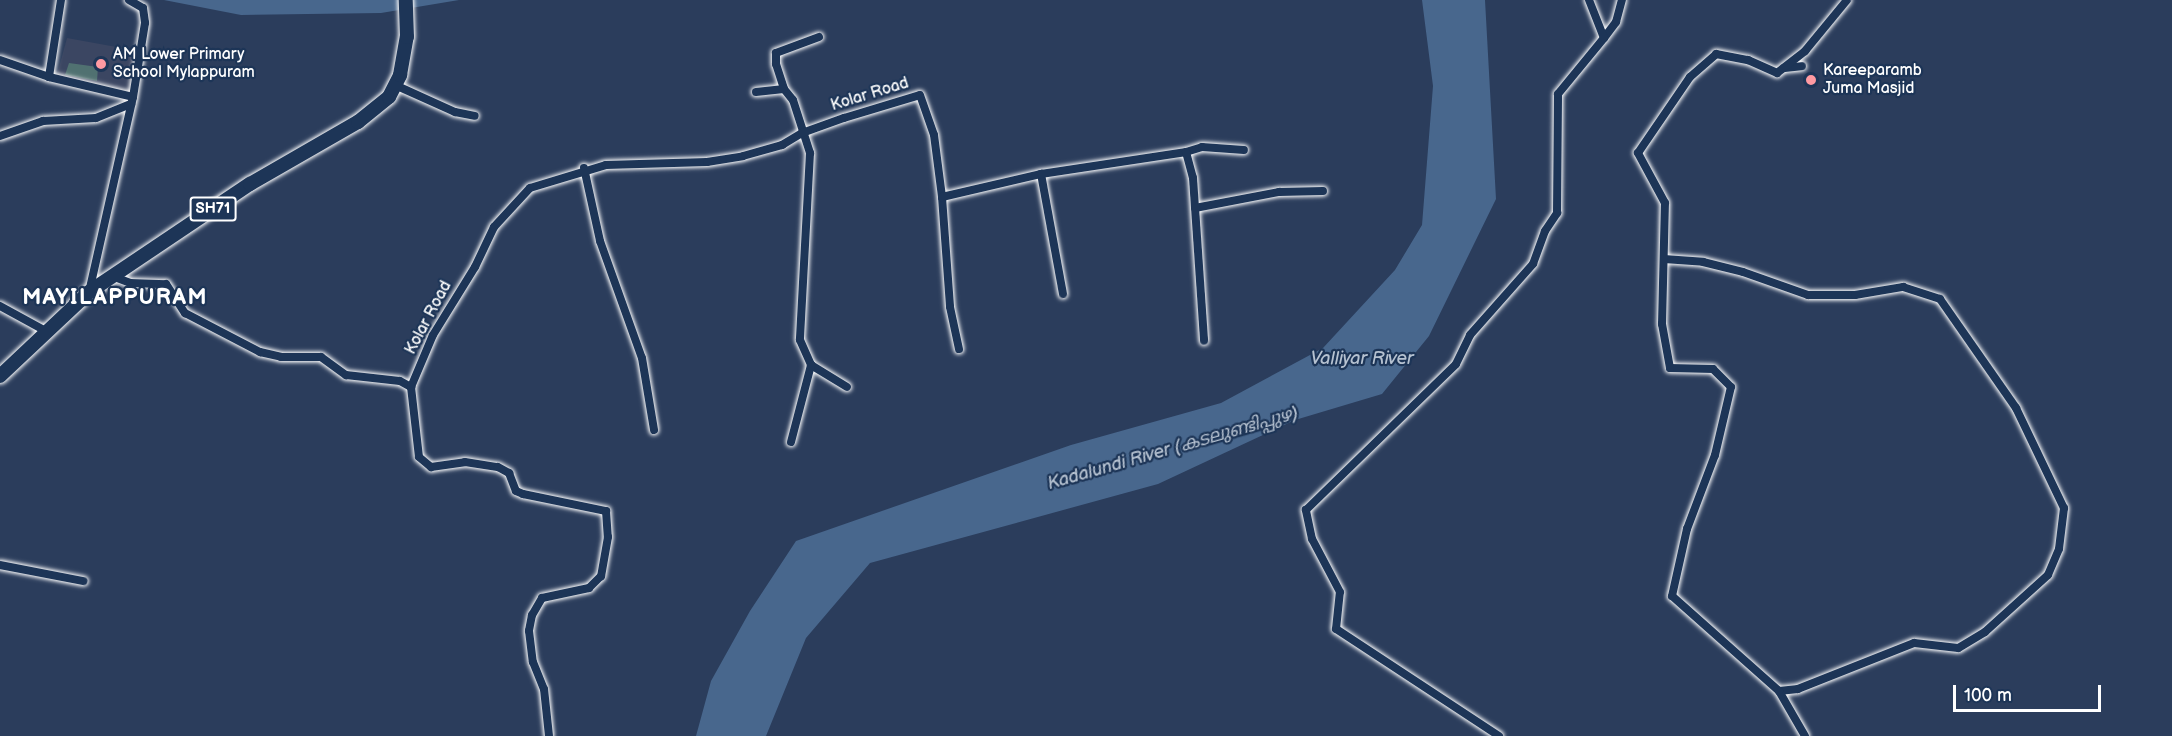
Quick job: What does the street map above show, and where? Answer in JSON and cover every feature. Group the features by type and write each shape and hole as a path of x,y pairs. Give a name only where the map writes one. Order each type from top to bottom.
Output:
{"main road":[{"name":"SH71","path":"0,376 44,330 89,292 249,184 358,122 389,97 395,85 407,37 406,0"}],"street":[{"path":"49,77 61,0"},
{"path":"89,292 132,100 145,22 143,8 129,0"},
{"path":"1589,0 1604,38"},
{"path":"1498,736 1336,629 1340,592 1312,539 1306,510 1456,364 1470,335 1533,264 1545,231 1557,213 1558,94 1616,22 1622,0"},
{"path":"1777,73 1805,51 1846,0"},
{"path":"819,37 776,53 784,89 794,100 802,133 810,153 800,340 811,365 847,387"},
{"path":"1802,66 1777,73 1748,60 1716,54 1690,77 1638,153 1665,203 1662,324 1670,368 1713,369 1731,387 1715,455 1688,528 1672,596 1779,691 1805,736"},
{"path":"0,60 49,77 132,100"},
{"path":"395,85 455,112 475,116"},
{"path":"756,92 784,89"},
{"name":"Kolar Road","path":"411,387 433,335 507,208 530,188 584,168 743,156 782,145 802,133 920,95 934,135 942,197"},
{"path":"0,136 43,121 96,118 132,100"},
{"path":"959,349 950,307 942,197 1041,174 1186,152 1202,147 1244,150"},
{"path":"1186,152 1193,178 1204,341"},
{"path":"584,168 600,241 642,358 654,430"},
{"path":"1041,174 1063,294"},
{"path":"1195,208 1279,192 1323,191"},
{"path":"1664,259 1703,262 1743,272 1808,295 1855,295 1903,287 1940,299 2016,408 2064,508 2059,549 2048,575 1986,632 1958,648 1914,643 1798,689 1779,691"},
{"path":"112,276 130,283 166,284 185,313 260,352 280,357 321,357 346,375 400,381 411,387 419,457 430,467 465,462 498,467 508,473 516,490 523,494 589,507 609,515 601,576 589,588 542,598 532,615 529,631 533,662 544,689 549,736"},
{"path":"0,306 44,330"},
{"path":"791,442 811,365"},
{"path":"0,565 83,581"}],"shaded area":[{"name":"AM Lower Primary School Mylappuram","path":"67,38 144,52 138,94 57,75"}],"green space":[{"path":"69,63 98,67 97,81 65,75"}],"water":[{"path":"164,0 459,0 381,13 241,15"},
{"name":"Valliyar River","path":"1422,0 1485,0 1496,199 1429,336 1382,394 1295,420 1158,484 870,563 806,638 766,736 696,736 711,681 750,611 796,541 1071,445 1221,403 1323,348 1395,270 1422,225 1433,86"}],"place":[{"name":"AM Lower Primary School Mylappuram","path":"101,64"},
{"name":"Kareeparamb Juma Masjid","path":"1811,80"}],"district":[{"name":"MAYILAPPURAM","path":"115,298"}],"water label":[{"name":"Kadalundi River (കടലുണ്ടിപ്പുഴ)","path":"1173,449"}]}
